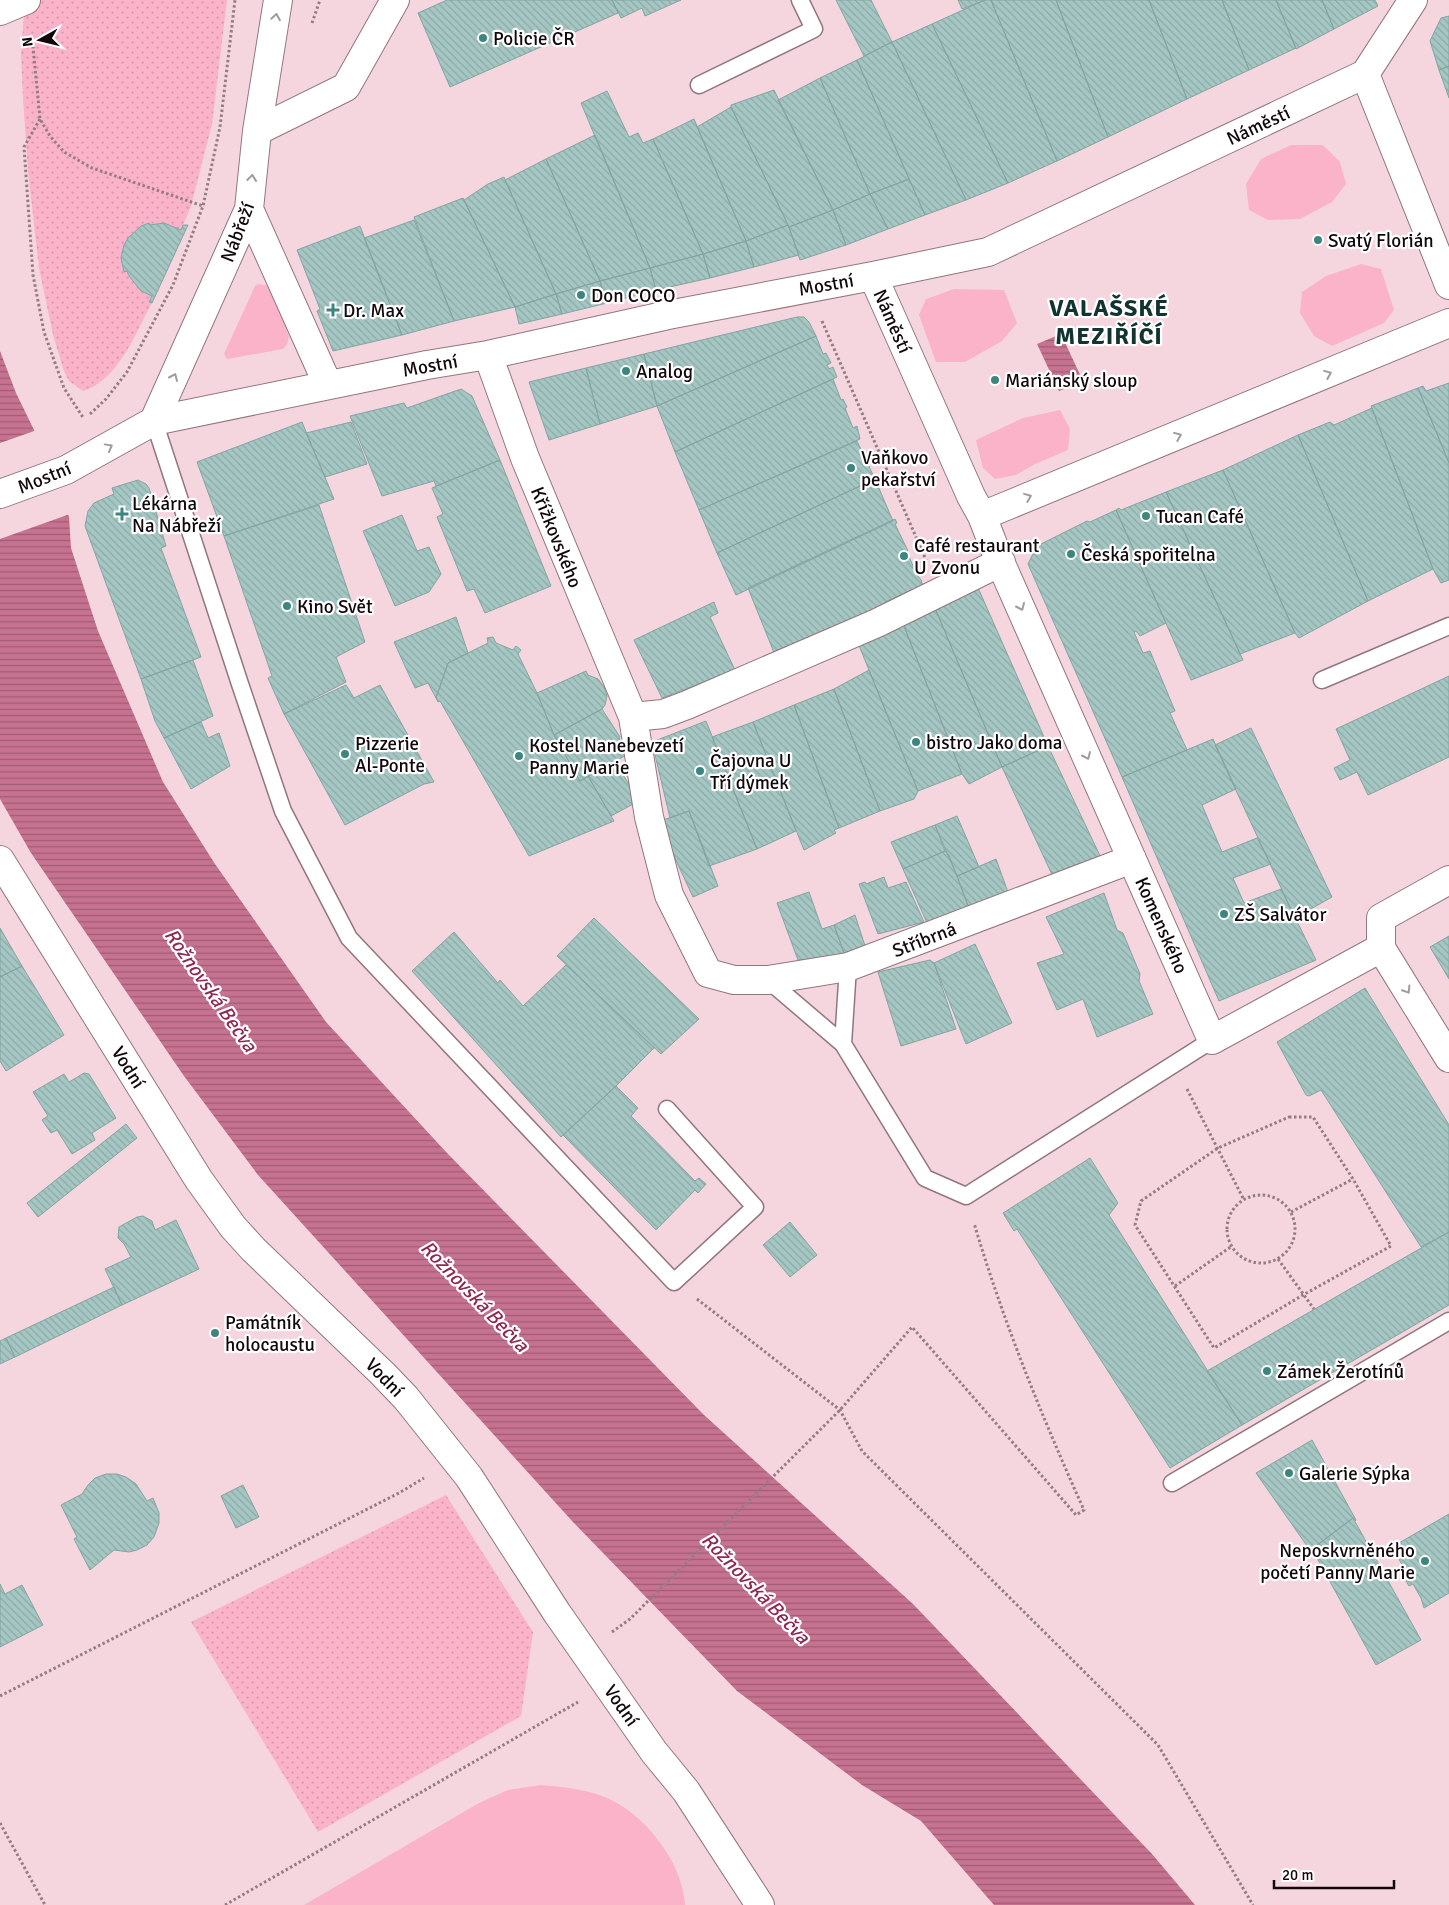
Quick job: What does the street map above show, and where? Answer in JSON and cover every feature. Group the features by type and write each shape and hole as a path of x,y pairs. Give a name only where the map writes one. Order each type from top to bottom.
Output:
{"street":[{"path":"0,11 26,0"},
{"name":"Nábřeží","path":"154,421 249,209 257,131 278,0"},
{"path":"257,131 346,87 395,0"},
{"path":"1413,0 1365,74 1449,285"},
{"name":"Náměstí","path":"982,516 873,276 988,252 1365,74"},
{"path":"249,209 328,385"},
{"name":"Mostní","path":"0,494 66,470 154,421 427,365 488,355 668,315 873,276"},
{"path":"982,516 1449,323"},
{"name":"Křížkovského","path":"488,355 525,458 633,717 649,817 669,896 708,973"},
{"name":"Komenského","path":"982,516 1212,1040"},
{"path":"633,717 662,714 687,705 877,623 1001,562"},
{"name":"Stříbrná","path":"708,973 734,980 768,980 848,967 1132,859"},
{"name":"Vodní","path":"0,860 199,1180 233,1227 253,1249 406,1398 452,1456 468,1477 557,1613 654,1752 686,1791 760,1905"},
{"path":"1449,880 1381,918 1382,948 1449,1058"},
{"path":"1212,1040 1382,948"}],"lane":[{"path":"699,85 814,29 800,0"},
{"path":"154,421 283,811 349,938 674,1282 755,1207 667,1109"},
{"path":"1322,680 1449,626"},
{"path":"843,1044 848,967"},
{"path":"768,980 843,1044 925,1178 966,1196 1212,1040"},
{"path":"1172,1483 1449,1322"}],"path":[{"path":"106,399 127,372 173,285 203,206 220,127 235,0"},
{"path":"311,30 320,0"},
{"path":"32,35 40,119 50,136 64,152 92,168 203,206"},
{"path":"40,119 24,147 33,275 47,341 64,388 85,420"},
{"path":"821,318 940,592"},
{"path":"1174,1064 1244,1200"},
{"path":"1314,1117 1353,1179 1391,1246 1214,1348 1135,1225 1141,1201 1218,1148 1289,1118 1314,1117"},
{"path":"1290,1212 1353,1179"},
{"path":"1256,1195 1269,1196 1282,1202 1290,1212 1295,1225 1294,1238 1288,1250 1278,1259 1265,1263 1252,1262 1241,1256 1232,1246 1228,1234 1228,1220 1234,1209 1244,1200 1256,1195"},
{"path":"630,1619 840,1410 912,1327 1076,1515 1084,1510 1050,1434 996,1290 966,1196"},
{"path":"1175,1286 1232,1246"},
{"path":"1278,1259 1314,1310"},
{"path":"674,1282 840,1410 862,1451 1158,1746 1253,1905"},
{"path":"0,1696 399,1493 436,1471 452,1456"},
{"path":"225,1905 549,1720 608,1684"},
{"path":"0,1823 45,1905"}],"shaded area":[{"path":"25,0 227,0 212,124 191,206 181,230 164,223 150,225 149,223 135,231 126,242 122,256 124,272 127,271 137,286 152,296 149,301 152,303 125,354 116,366 107,377 83,391 69,381 64,371 53,335 39,268 28,171 23,98 21,54"},
{"path":"1291,145 1323,145 1340,162 1346,184 1332,202 1300,219 1268,220 1249,210 1246,184 1261,159"},
{"path":"1361,264 1381,269 1394,310 1384,323 1332,346 1314,336 1300,313 1302,292 1326,276"},
{"path":"258,284 269,286 272,289 289,337 287,344 283,349 227,359 224,354 255,286"},
{"path":"954,289 1004,290 1017,323 1002,341 965,362 936,362 919,315 926,299"},
{"path":"1060,410 1070,429 1068,450 1035,464 1016,475 995,479 983,468 976,440 1023,418"},
{"path":"446,1495 533,1632 521,1716 318,1832 191,1622"},
{"path":"541,1785 597,1794 620,1804 634,1815 659,1841 669,1856 683,1889 685,1905 304,1905 479,1803 508,1790"}],"water":[{"path":"1061,334 1083,381 1059,391 1037,344"},
{"name":"Rožnovská Bečva","path":"0,351 69,517 71,548 98,631 163,782 215,864 326,1022 447,1153 704,1415 913,1604 1152,1854 1195,1905 994,1905 921,1821 862,1785 737,1691 573,1522 258,1175 184,1076 31,853 0,799"}],"pier":[{"path":"37,430 70,514 0,539 0,443"}],"building":[{"path":"447,0 612,0 618,13 450,87 418,13"},
{"path":"612,0 681,0 645,16 642,8 621,18"},
{"path":"836,0 871,0 892,42 864,56"},
{"path":"958,0 985,0 962,9"},
{"path":"985,0 991,0 1057,161 1008,183 932,24"},
{"path":"991,0 1056,0 1108,137 1057,161"},
{"path":"1056,0 1149,0 1187,99 1108,137"},
{"path":"1149,0 1222,0 1249,70 1187,99"},
{"path":"1222,0 1276,0 1296,48 1249,70"},
{"path":"1276,0 1322,0 1334,29 1296,49"},
{"path":"1322,0 1375,0 1378,6 1334,29"},
{"path":"1449,16 1449,66 1439,70 1430,41 1441,18"},
{"path":"932,24 1008,183 966,200 892,42"},
{"path":"892,42 966,200 925,215 857,60"},
{"path":"857,60 909,179 870,194 820,78"},
{"path":"1449,66 1449,98 1439,70"},
{"path":"820,78 870,194 833,210 778,100"},
{"path":"774,90 833,210 789,227 731,107 731,105"},
{"path":"607,91 629,137 638,133 643,143 653,139 703,254 650,268 581,103"},
{"path":"731,107 788,225 746,241 697,127"},
{"path":"694,119 746,241 703,254 653,139"},
{"path":"595,135 650,268 600,281 546,159"},
{"path":"546,159 600,281 556,294 505,180"},
{"path":"504,177 556,294 515,307 464,200 488,184"},
{"path":"909,179 925,215 888,229 870,194"},
{"path":"870,194 888,229 846,245 833,210"},
{"path":"463,198 515,307 454,321 414,217"},
{"path":"833,210 846,245 800,260 789,227"},
{"path":"414,220 454,321 402,335 364,238"},
{"path":"149,223 150,225 164,223 181,230 183,225 188,225 152,303 149,302 152,296 141,291 127,271 124,272 121,258 128,238 141,226"},
{"path":"788,225 799,255 754,267 746,241"},
{"path":"360,226 402,335 333,351 317,311 320,309 297,250"},
{"path":"746,241 754,267 710,278 703,254"},
{"path":"703,254 710,278 656,290 650,268"},
{"path":"650,268 656,290 607,303 600,281"},
{"path":"600,281 607,303 562,314 556,294"},
{"path":"556,294 562,314 519,324 515,307"},
{"path":"797,317 804,317 809,322 816,336 657,406 644,354"},
{"path":"816,336 823,354 826,353 831,363 827,365 829,369 833,367 837,377 675,452 657,406"},
{"path":"644,354 657,406 600,424 586,368"},
{"path":"586,368 600,424 549,440 529,382"},
{"path":"833,379 841,400 843,399 847,407 845,408 853,428 857,426 860,439 699,510 675,452"},
{"path":"1449,383 1449,463 1418,388 1423,386 1426,391"},
{"path":"1418,388 1449,463 1449,580 1441,583 1433,569 1371,406"},
{"path":"461,389 472,396 500,460 436,486 434,481 382,496 350,416 404,403 407,408"},
{"path":"1372,408 1433,569 1368,601 1298,435 1330,422 1334,425"},
{"path":"302,422 334,499 224,536 197,462"},
{"path":"351,422 367,464 325,477 306,433"},
{"path":"1298,435 1368,601 1299,638 1295,633 1223,470"},
{"path":"857,441 875,479 717,553 699,510"},
{"path":"500,460 551,586 485,613 474,589 467,591 437,517 443,514 432,488"},
{"path":"1223,470 1295,633 1240,654 1166,492"},
{"path":"875,479 893,521 736,595 717,553"},
{"path":"138,480 149,488 166,546 161,548 201,657 141,679 85,526 88,511 94,503 114,494 112,488"},
{"path":"1166,492 1243,660 1191,680 1116,510 1119,508 1121,510"},
{"path":"319,505 365,642 336,657 346,682 284,714 268,678 272,676 224,536"},
{"path":"1116,510 1166,623 1140,636 1136,631 1134,632 1143,653 1150,651 1175,711 1170,713 1187,750 1122,777 1028,564 1037,546 1087,521 1090,522"},
{"path":"402,515 417,551 429,547 441,574 429,592 395,606 363,531"},
{"path":"895,519 897,523 895,524 923,585 913,592 911,590 885,602 886,605 775,655 748,588"},
{"path":"975,581 1048,746 1002,767 932,601"},
{"path":"932,601 1002,767 969,784 962,774 900,616"},
{"path":"714,602 718,613 710,617 735,670 662,698 634,640"},
{"path":"900,616 962,774 918,791 858,643"},
{"path":"456,617 468,653 448,663 436,698 428,683 415,688 394,642"},
{"name":"Kostel Nanebevzetí Panny Marie","path":"493,637 496,643 513,650 516,646 521,650 518,654 537,693 554,735 580,781 588,776 614,821 529,856 440,701 438,702 436,698 448,663 488,643 487,638"},
{"path":"193,660 213,716 164,738 155,721 141,679"},
{"path":"869,670 918,791 914,799 880,811 834,689"},
{"path":"586,671 588,675 598,679 604,687 607,696 605,705 602,709 554,735 537,693"},
{"path":"1449,676 1449,757 1368,795 1357,772 1340,780 1334,768 1350,760 1336,729"},
{"path":"346,685 354,698 380,685 434,782 424,784 345,825 284,714"},
{"path":"834,689 880,811 839,828 794,705"},
{"path":"794,705 839,828 834,830 836,833 804,850 753,722"},
{"path":"602,709 620,737 628,754 580,781 554,735"},
{"path":"706,721 757,849 709,866 689,811 670,818 652,742"},
{"path":"201,722 208,738 219,733 230,766 191,789 164,738"},
{"path":"753,722 796,831 757,849 712,737"},
{"path":"1251,728 1332,897 1295,918 1215,745"},
{"path":"1213,739 1236,789 1202,805 1222,852 1257,838 1271,864 1233,878 1244,903 1281,889 1316,960 1219,1001 1122,777"},
{"path":"1048,746 1102,860 1054,879 1002,767"},
{"path":"615,761 637,798 637,802 611,816 588,776"},
{"path":"689,811 718,886 693,897 667,841 663,820"},
{"path":"957,816 979,867 957,876 935,825"},
{"path":"935,825 945,851 903,869 891,842"},
{"path":"945,851 949,855 970,911 928,925 903,869"},
{"path":"996,859 1009,895 970,911 957,876"},
{"path":"884,877 888,888 906,882 924,922 878,934 859,884 865,882 866,884"},
{"path":"809,892 822,929 834,925 845,956 798,960 777,903"},
{"path":"1104,893 1117,930 1123,933 1140,974 1139,981 1153,1014 1097,1037 1083,999 1057,1010 1037,963 1064,954 1046,917"},
{"path":"855,915 866,949 845,956 834,925"},
{"path":"594,918 699,1019 661,1054 557,956"},
{"path":"0,928 22,966 0,977"},
{"path":"454,932 498,983 500,980 523,1006 566,965 654,1048 561,1137 412,971"},
{"path":"1449,936 1449,979 1430,947"},
{"path":"975,944 1012,1023 966,1044 934,963"},
{"path":"930,960 934,963 956,1029 901,1046 878,972"},
{"path":"22,966 64,1035 6,1071 0,1061 0,977"},
{"path":"1365,988 1449,1125 1449,1232 1421,1247 1321,1090 1309,1096 1306,1095 1277,1042"},
{"path":"84,1073 89,1074 116,1118 92,1133 95,1140 72,1154 57,1130 51,1133 42,1120 48,1116 33,1092 64,1074 69,1082"},
{"path":"616,1086 638,1108 631,1116 695,1181 699,1178 706,1184 698,1193 695,1190 656,1230 563,1135"},
{"path":"126,1124 137,1138 38,1217 27,1203"},
{"path":"1090,1158 1118,1203 1109,1215 1242,1425 1170,1468 1017,1229 1014,1231 1003,1213"},
{"path":"143,1216 152,1221 155,1230 176,1220 199,1269 122,1305 105,1269 131,1257 124,1244 118,1238 119,1227 137,1217"},
{"path":"790,1222 817,1255 790,1277 763,1245"},
{"path":"1449,1232 1449,1305 1242,1425 1207,1371"},
{"path":"114,1287 122,1305 15,1357 6,1338"},
{"path":"6,1338 15,1357 0,1364 0,1341"},
{"path":"1312,1440 1356,1520 1353,1518 1312,1549 1312,1553 1256,1473"},
{"path":"106,1474 117,1474 126,1477 136,1484 147,1501 153,1498 159,1513 159,1523 154,1537 147,1545 129,1552 114,1550 90,1570 74,1539 77,1537 61,1505 82,1494 95,1478"},
{"path":"243,1485 259,1517 236,1528 221,1496"},
{"name":"Neposkvrněného početí Panny Marie","path":"1449,1514 1449,1593 1424,1608 1413,1584 1409,1586 1400,1571 1404,1568 1392,1547"},
{"path":"1353,1518 1421,1640 1376,1665 1312,1549"},
{"path":"0,1584 5,1594 22,1585 43,1625 0,1647"}],"place":[{"name":"Policie ČR","path":"483,38"},
{"name":"Svatý Florián","path":"1318,240"},
{"name":"Don COCO","path":"581,295"},
{"name":"Dr. Max","path":"333,310"},
{"name":"Analog","path":"626,371"},
{"name":"Mariánský sloup","path":"995,380"},
{"name":"Vaňkovo pekařství","path":"851,468"},
{"name":"Lékárna Na Nábřeží","path":"122,514"},
{"name":"Tucan Café","path":"1146,516"},
{"name":"Česká spořitelna","path":"1071,554"},
{"name":"Café restaurant U Zvonu","path":"904,556"},
{"name":"Kino Svět","path":"287,606"},
{"name":"bistro Jako doma","path":"916,742"},
{"name":"Pizzerie Al-Ponte","path":"345,754"},
{"name":"Kostel Nanebevzetí Panny Marie","path":"519,756"},
{"name":"Čajovna U Tří dýmek","path":"700,771"},
{"name":"ZŠ Salvátor","path":"1224,914"},
{"name":"Památník holocaustu","path":"215,1333"},
{"name":"Zámek Žerotínů","path":"1267,1371"},
{"name":"Galerie Sýpka","path":"1289,1473"},
{"name":"Neposkvrněného početí Panny Marie","path":"1425,1561"}],"district":[{"name":"VALAŠSKÉ MEZIŘÍČÍ","path":"1109,322"}]}
